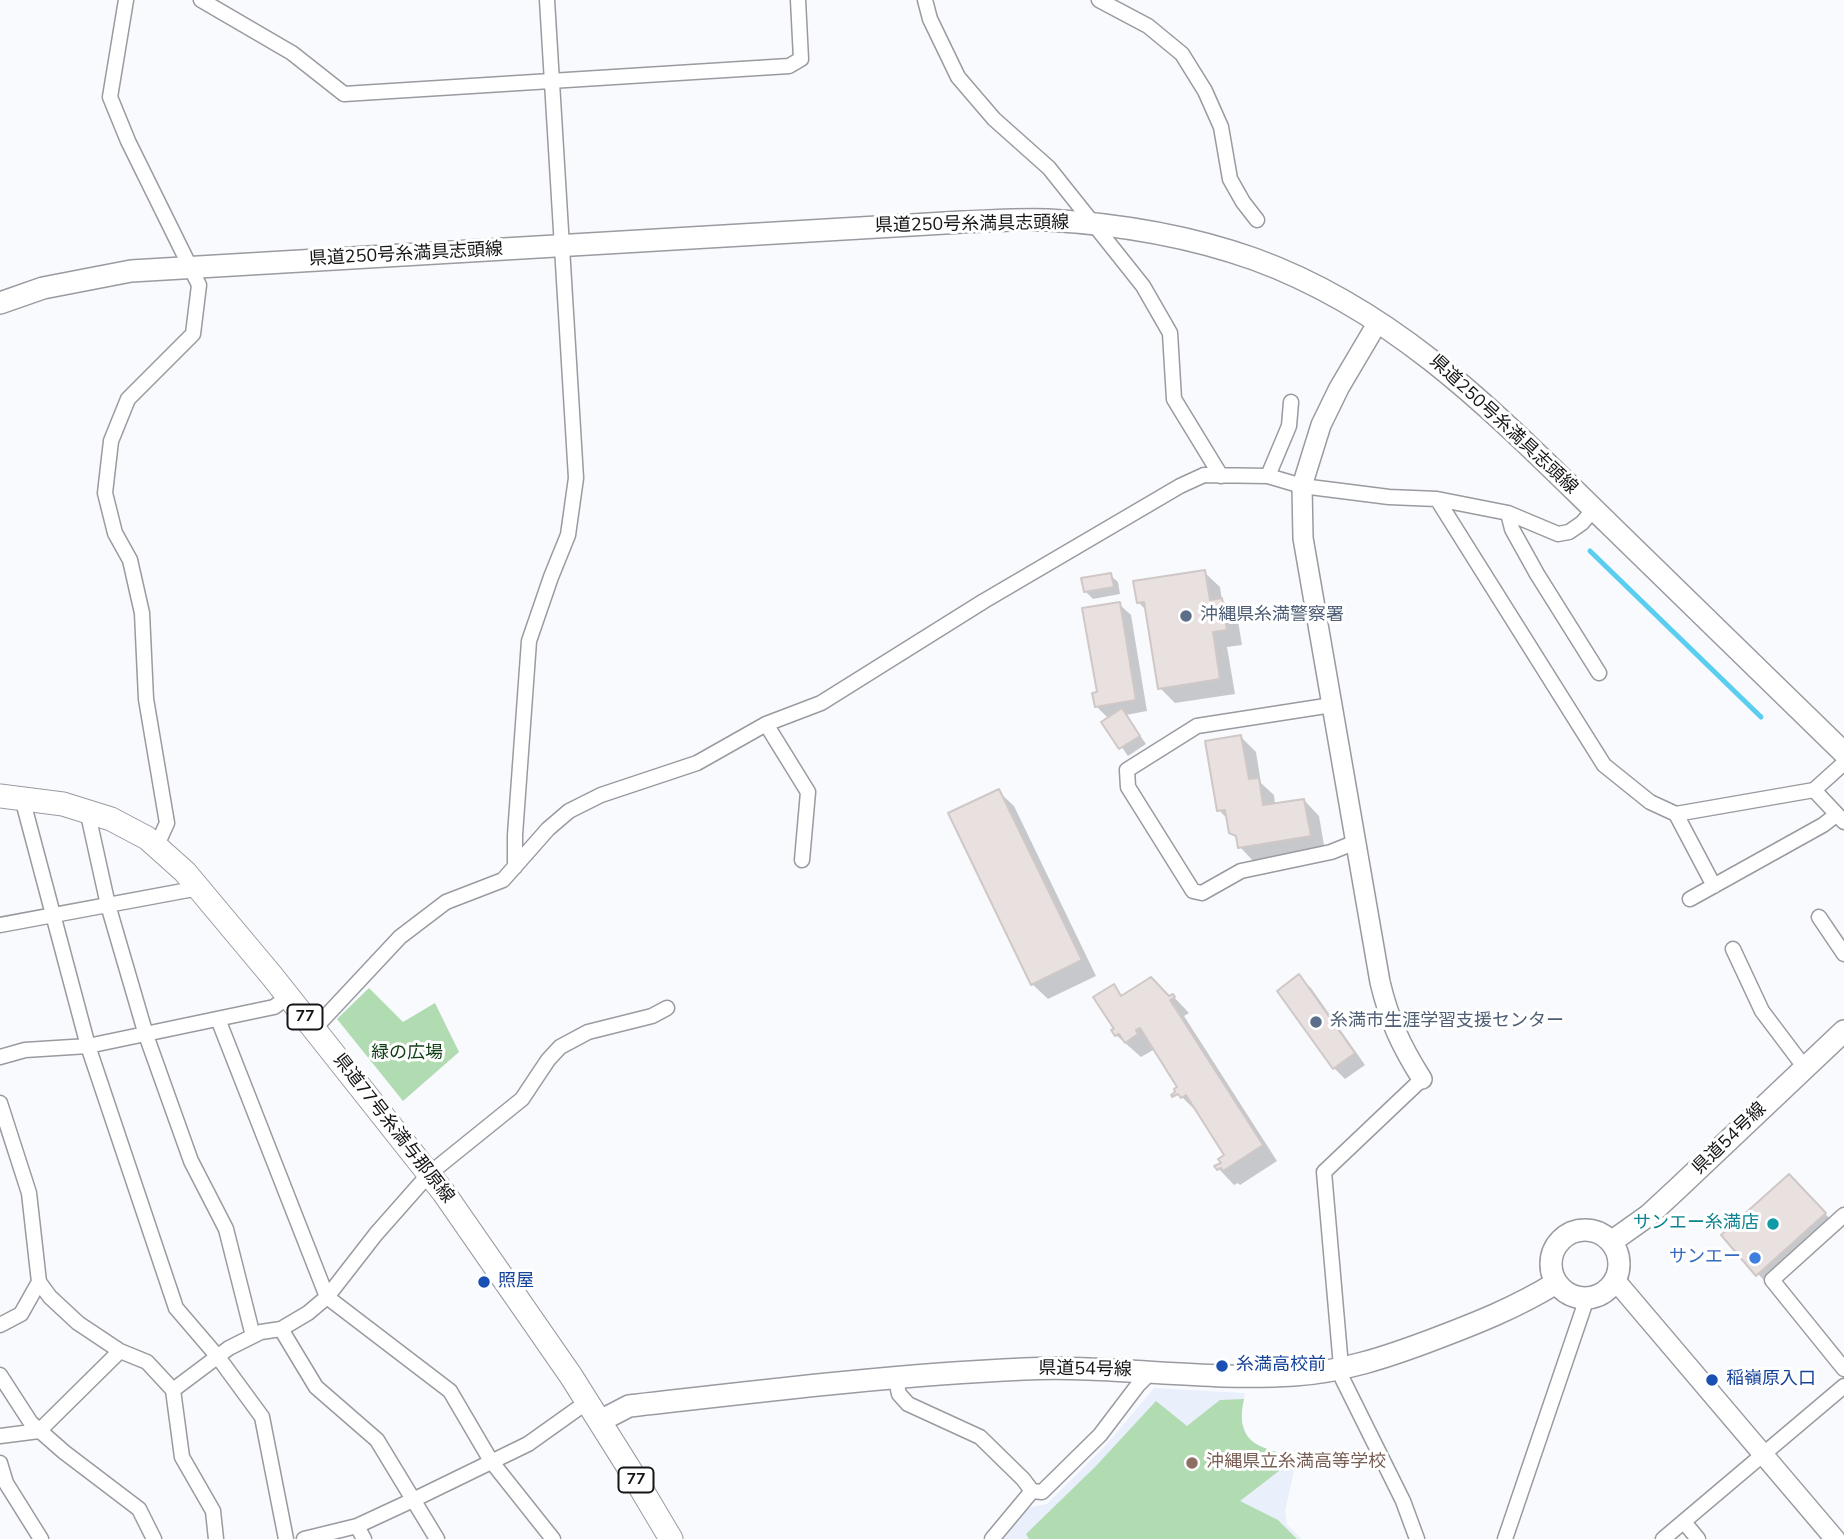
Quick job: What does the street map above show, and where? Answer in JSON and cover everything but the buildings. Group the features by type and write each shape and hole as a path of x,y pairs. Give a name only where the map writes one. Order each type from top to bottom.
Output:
{"main road":[{"name":"県道250号糸満具志頭線","path":"0,303 43,288 131,271 962,222 1046,220 1177,237 1253,259 1311,284 1357,307 1426,354 1511,429 1844,753"},
{"name":"県道77号糸満与那原線","path":"11,797 87,810 111,819 157,845 199,888 429,1174 467,1226 600,1421 671,1539"},
{"name":"県道54号線","path":"1611,1242 1649,1215 1676,1191 1844,1031"},
{"path":"1580,1229 1592,1230 1603,1234 1611,1242 1619,1261 1615,1280 1608,1289 1587,1298 1575,1297 1556,1283 1550,1261 1560,1240 1569,1233 1580,1229"},
{"name":"県道54号線","path":"600,1421 629,1406 895,1376 1028,1369 1294,1375 1384,1358 1519,1306 1556,1283"}],"street":[{"path":"126,0 110,97 128,141 199,285 193,334 128,399 111,442 105,493 115,533 130,560 142,613 146,699 167,823 157,845"},
{"path":"201,0 292,53 344,94 789,66 801,59 798,0"},
{"path":"515,867 529,642 568,535 576,478 547,0"},
{"path":"925,0 930,19 958,77 994,119 1049,168 1143,286 1170,333 1174,399 1221,476"},
{"path":"1099,0 1148,26 1182,54 1205,91 1221,127 1230,179 1257,220"},
{"path":"1378,322 1345,377 1321,425 1301,486 1303,538 1380,982 1388,1017 1404,1051 1422,1079 1324,1172 1341,1368 1346,1386 1403,1501 1418,1539"},
{"path":"1268,475 1289,426 1291,402"},
{"path":"314,1029 400,937 446,902 503,880 548,829 569,811 601,795 697,762 766,724 821,703 984,601 1180,486 1204,475 1268,475 1301,486 1389,497 1437,499 1508,513 1558,534 1569,532 1582,523 1594,509"},
{"path":"1437,499 1604,765 1650,802 1676,814 1814,790 1844,763"},
{"path":"1508,513 1511,529 1524,552 1599,673"},
{"path":"1332,705 1197,726 1127,770 1128,787 1193,891 1202,893 1241,870 1332,852 1356,842"},
{"path":"766,724 808,792 802,860"},
{"path":"1690,899 1823,825 1840,819 1814,790"},
{"path":"11,797 52,915 88,1046 176,1308 218,1357 262,1417 286,1539"},
{"path":"87,810 108,905 146,1035 191,1161 226,1229 253,1336"},
{"path":"1676,814 1714,886"},
{"path":"0,925 199,888"},
{"path":"1819,917 1844,954"},
{"path":"1733,949 1762,1011 1805,1068"},
{"path":"0,1057 24,1050 88,1046 146,1035 274,1007 288,997"},
{"path":"173,1391 218,1357 261,1332 281,1328 308,1313 327,1297 376,1234 429,1174 522,1099 560,1047 589,1032 652,1016 667,1008"},
{"path":"218,1019 327,1297 450,1391 491,1461 552,1539"},
{"path":"0,1102 5,1131 29,1193 39,1282 50,1297 78,1322 120,1351 148,1362 173,1391 182,1457 213,1511 216,1539"},
{"path":"1844,1215 1772,1280 1844,1369"},
{"path":"1615,1280 1835,1539"},
{"path":"0,1325 21,1314 39,1282"},
{"path":"1504,1539 1587,1298"},
{"path":"281,1328 316,1387 377,1440 437,1539"},
{"path":"0,1436 39,1431 120,1351"},
{"path":"992,1539 1032,1492 1042,1492 1100,1435 1151,1372"},
{"path":"0,1375 31,1423 139,1510 154,1539"},
{"path":"895,1376 899,1394 908,1404 980,1437 1023,1479 1032,1492"},
{"path":"1663,1539 1844,1386"},
{"path":"304,1539 360,1532 412,1500 528,1444 587,1402"},
{"path":"0,1463 6,1483 41,1539"},
{"path":"1684,1522 1698,1539"}],"shaded area":[{"name":"沖縄県立糸満高等学校","path":"1154,1388 1245,1393 1240,1417 1249,1440 1260,1448 1297,1457 1285,1511 1287,1525 1302,1539 1001,1539 1026,1508 1047,1504 1108,1443"}],"green space":[{"name":"緑の広場","path":"369,988 403,1022 435,1003 459,1052 403,1101 337,1019"},
{"name":"沖縄県立糸満高等学校","path":"1244,1399 1243,1426 1253,1442 1261,1447 1297,1457 1240,1501 1278,1520 1297,1539 1029,1539 1026,1534 1095,1467 1156,1401 1187,1426 1220,1400"}],"waterway":[{"path":"1590,551 1761,717"}],"place":[{"name":"沖縄県糸満警察署","path":"1186,616"},
{"name":"糸満市生涯学習支援センター","path":"1316,1022"},
{"name":"サンエー糸満店","path":"1773,1224"},
{"name":"サンエー","path":"1755,1258"},
{"name":"照屋","path":"484,1282"},
{"name":"糸満高校前","path":"1222,1366"},
{"name":"稲嶺原入口","path":"1712,1380"},
{"name":"沖縄県立糸満高等学校","path":"1192,1463"}]}
